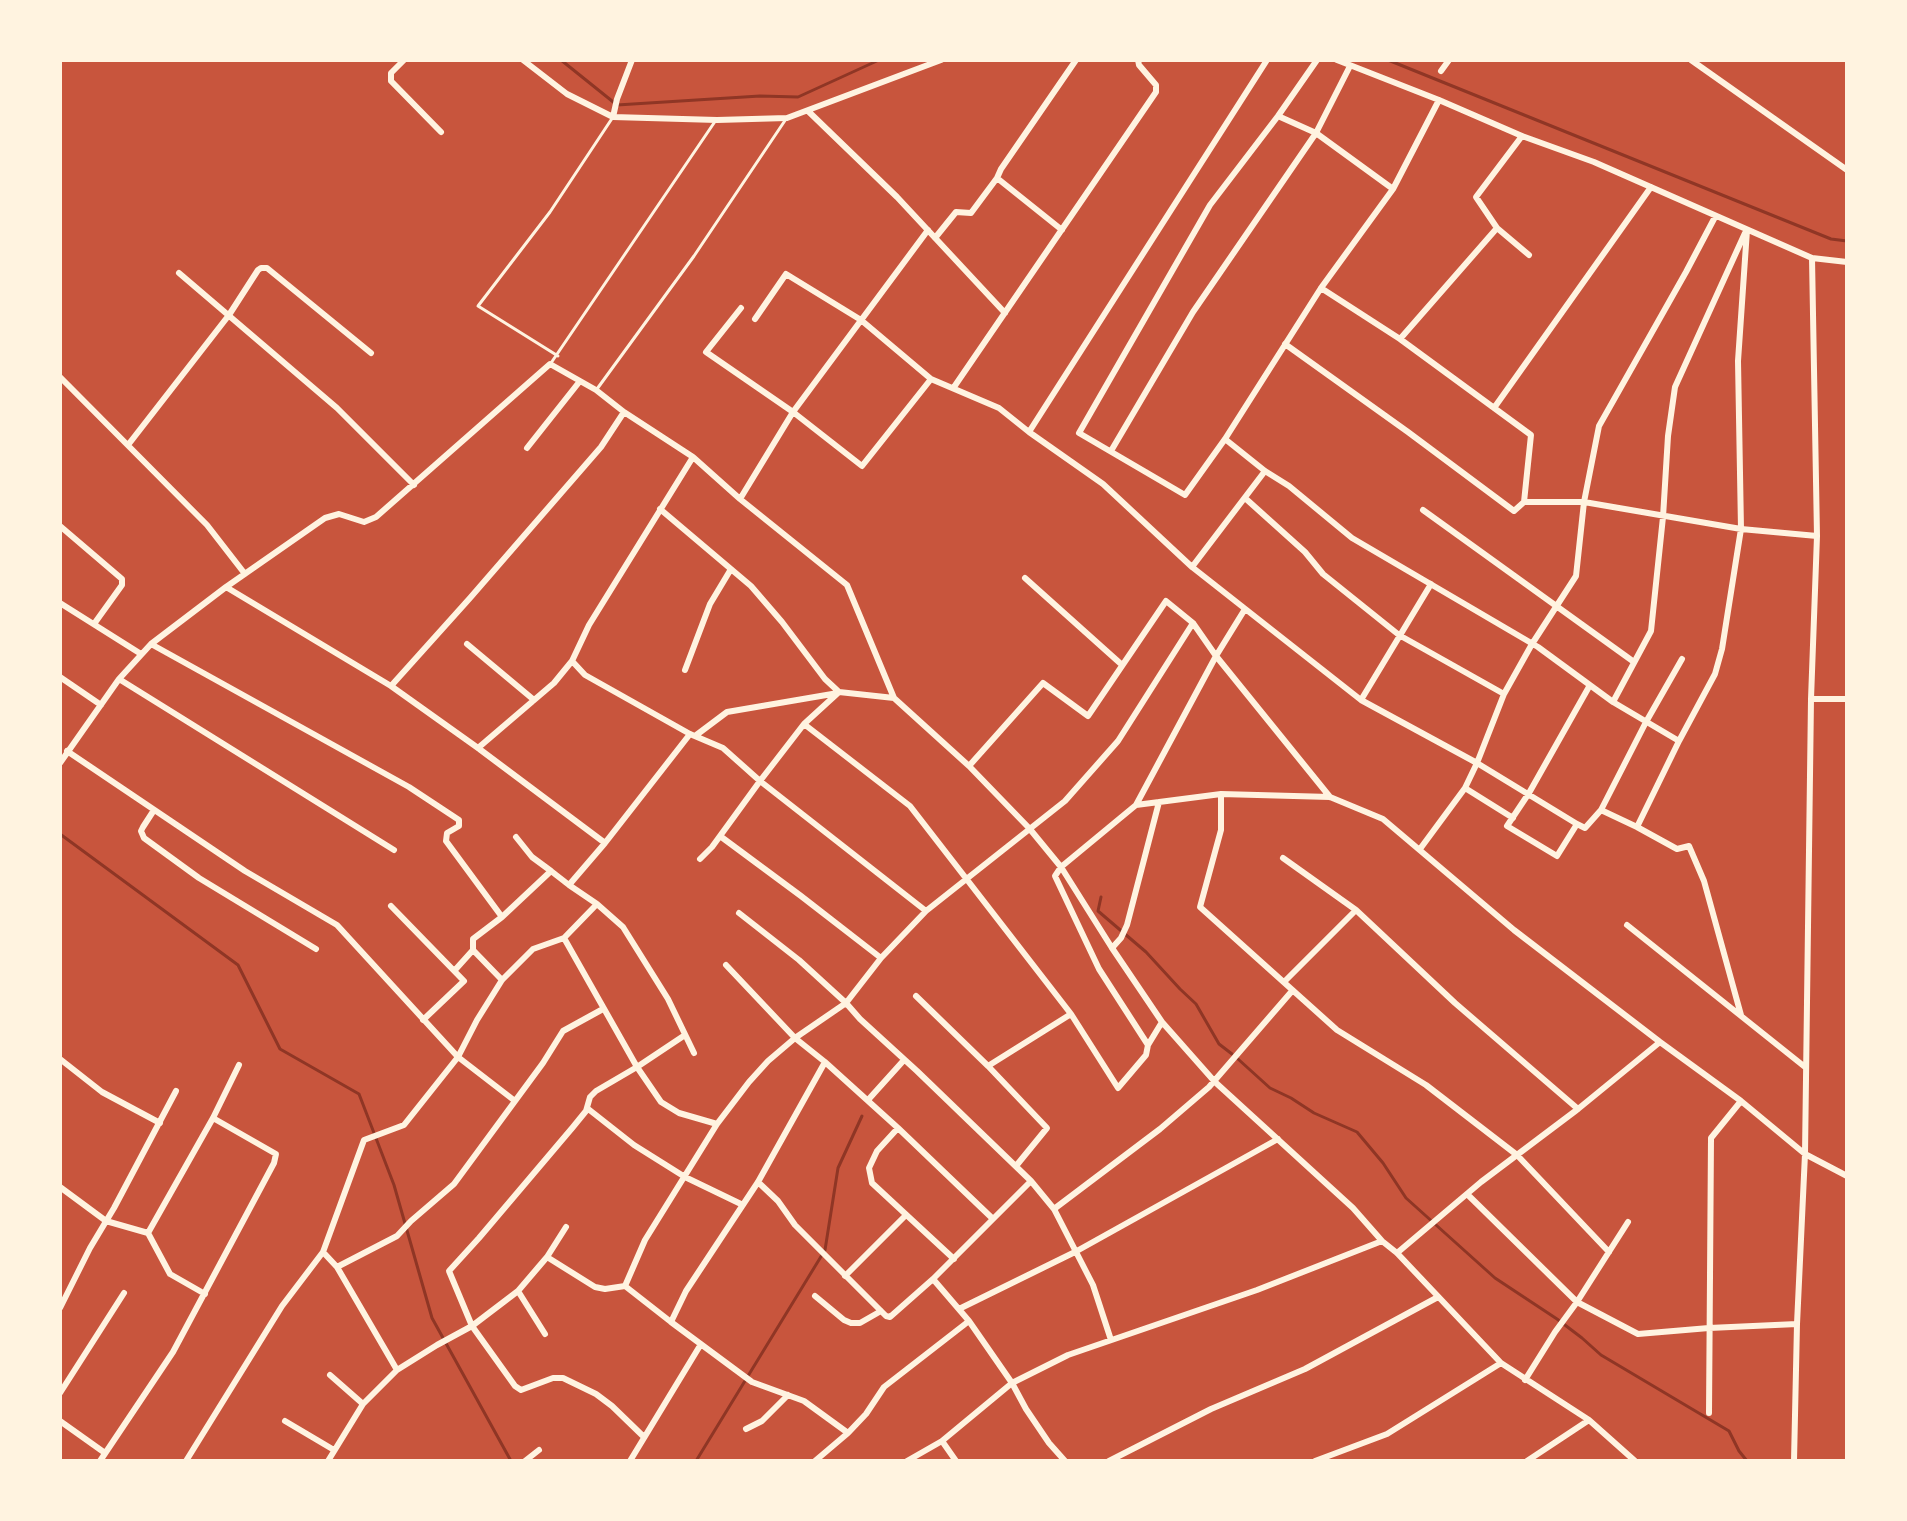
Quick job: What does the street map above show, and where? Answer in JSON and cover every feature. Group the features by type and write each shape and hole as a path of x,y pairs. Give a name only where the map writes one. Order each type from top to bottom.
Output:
{"street":[{"path":"404,60 391,73 392,81 441,132"},
{"path":"523,60 567,94 613,117 717,120 787,118 941,60"},
{"path":"613,117 617,99 633,60"},
{"path":"935,238 957,213 970,213 997,178 1076,60"},
{"path":"954,387 1156,92 1156,86 1138,60"},
{"path":"1029,432 1267,60"},
{"path":"1317,60 1210,206 1079,433 1185,495 1225,439 1322,288 1393,189 1439,100"},
{"path":"1337,60 1522,136 1594,162 1812,258 1847,262"},
{"path":"1441,71 1449,60"},
{"path":"1692,60 1847,170"},
{"path":"1111,451 1193,312 1316,134 1350,66"},
{"path":"808,111 928,230 1005,313"},
{"path":"1278,116 1316,134 1393,189"},
{"path":"1522,136 1476,197 1497,228 1529,255"},
{"path":"997,178 1062,230"},
{"path":"1494,408 1651,187"},
{"path":"1420,849 1465,788 1504,693 1532,644 1576,576 1584,502 1599,426 1715,217"},
{"path":"1400,339 1497,228"},
{"path":"740,499 793,412 928,230"},
{"path":"1613,702 1651,630 1663,516 1668,436 1675,387 1747,230"},
{"path":"1637,827 1678,741 1715,674 1722,649 1741,529 1738,362 1747,230"},
{"path":"1794,1461 1797,1324 1805,1154 1811,699 1817,536 1812,258"},
{"path":"129,445 230,315 258,270 267,268 371,353"},
{"path":"179,273 337,408 414,485"},
{"path":"755,319 786,274 861,320 931,379 999,408 1103,484 1192,567 1361,700 1477,763 1585,828 1601,810 1646,722 1682,659"},
{"path":"1322,288 1400,339 1531,435 1524,502"},
{"path":"741,308 706,352 793,412 862,466 931,379"},
{"path":"1284,344 1514,511 1524,502 1584,502 1741,529 1817,536"},
{"path":"60,763 119,679 151,644 226,587 325,518 339,514 364,522 370,521 550,364 596,390 624,412 693,457 740,499 847,585 894,698 969,766 1029,828 1061,867 1162,1022 1215,1082 1353,1208 1382,1241 1397,1252 1501,1363 1589,1420 1635,1461"},
{"path":"60,377 207,525 245,574"},
{"path":"527,448 580,381"},
{"path":"391,686 601,447 624,412"},
{"path":"1225,439 1265,471 1289,486 1352,538 1532,644 1613,702 1678,741"},
{"path":"478,748 554,683 572,661 589,625 693,457"},
{"path":"1192,567 1265,471"},
{"path":"1245,498 1305,552 1323,574 1399,635 1504,693"},
{"path":"660,509 751,586 782,622 825,679 839,692"},
{"path":"1423,510 1634,662"},
{"path":"60,526 122,579 122,585 94,624"},
{"path":"685,670 711,604 731,569"},
{"path":"1025,578 1121,664"},
{"path":"1361,700 1431,584"},
{"path":"226,587 391,686 604,843"},
{"path":"969,766 1043,683 1088,716 1121,664 1166,601 1193,623 1216,656 1330,797"},
{"path":"60,603 141,654"},
{"path":"1148,1045 1099,969 1055,876 1061,867 1136,805 1216,656 1245,609"},
{"path":"625,1286 645,1240 717,1124 749,1082 768,1060 795,1038 846,1003 880,958 927,911 1065,801 1118,741 1193,623"},
{"path":"151,644 409,787 459,820 459,826 447,833 446,841 502,917"},
{"path":"467,644 534,700"},
{"path":"572,661 585,675 692,735 723,748 760,781 927,911"},
{"path":"60,677 101,705"},
{"path":"119,679 394,850"},
{"path":"1577,824 1557,856 1507,826 1529,794 1590,686"},
{"path":"569,885 692,735 727,712 839,692 894,698"},
{"path":"700,859 720,836 804,723 839,692"},
{"path":"1811,699 1847,699"},
{"path":"804,723 910,806 1071,1014 1118,1088 1146,1055 1148,1045 1162,1022"},
{"path":"67,751 244,871 337,925 458,1057 515,1101"},
{"path":"1465,788 1513,818"},
{"path":"1136,805 1221,794 1330,797 1383,819 1515,930 1660,1042 1741,1101 1805,1154 1847,1176"},
{"path":"1221,794 1221,830 1200,907 1337,1030 1426,1085 1517,1155 1609,1252"},
{"path":"1112,948 1128,925 1159,802"},
{"path":"154,810 142,827 144,838 199,878 316,949"},
{"path":"1601,810 1677,849 1689,846 1704,881 1741,1015"},
{"path":"720,836 880,958"},
{"path":"516,837 532,857 597,904 623,927 668,999 694,1053"},
{"path":"1284,858 1356,910 1455,1003 1578,1109"},
{"path":"455,970 473,950 473,939 502,917 551,871"},
{"path":"186,1461 282,1306 323,1252 364,1140 404,1125 458,1057 477,1020 502,980 532,949 564,938 597,904"},
{"path":"391,906 464,981 423,1020"},
{"path":"1284,982 1356,910"},
{"path":"739,913 799,960 846,1003 860,1019 1031,1181 1054,1209 1093,1285 1111,1340"},
{"path":"1627,925 1805,1068"},
{"path":"564,938 637,1067 661,1102 679,1113 717,1124"},
{"path":"473,950 502,980"},
{"path":"726,964 795,1038 868,1100 993,1219"},
{"path":"1054,1209 1160,1129 1215,1082 1292,991"},
{"path":"916,996 1047,1128 1016,1166"},
{"path":"337,1267 397,1236 454,1184 543,1063 563,1031 603,1009"},
{"path":"988,1066 1071,1014"},
{"path":"644,1437 604,1400 563,1378 553,1377 521,1390 515,1386 472,1326 449,1270 479,1238 587,1108 590,1097 596,1091 685,1035"},
{"path":"1397,1252 1660,1042"},
{"path":"60,1059 102,1092 160,1123"},
{"path":"868,1100 904,1060"},
{"path":"671,1322 686,1291 758,1182 825,1062"},
{"path":"148,1233 213,1118 239,1065"},
{"path":"60,1308 90,1248 176,1091"},
{"path":"1709,1413 1711,1138 1741,1101"},
{"path":"587,1108 634,1145 685,1177 742,1205"},
{"path":"100,1461 173,1352 274,1163 276,1154 213,1118"},
{"path":"898,1128 877,1150 869,1168 872,1183 954,1258"},
{"path":"960,1309 1075,1252 1278,1139"},
{"path":"758,1182 778,1201 795,1225 886,1316 893,1315 933,1279 1031,1181"},
{"path":"60,1186 106,1221 148,1233 170,1274 205,1294"},
{"path":"1467,1194 1577,1302 1638,1334 1797,1324"},
{"path":"845,1276 906,1215"},
{"path":"1525,1380 1628,1222"},
{"path":"328,1461 363,1404 397,1370 472,1326 518,1291 547,1257 566,1227"},
{"path":"907,1461 942,1441 1011,1383 1068,1355 1257,1290 1382,1241"},
{"path":"323,1252 337,1267 397,1370"},
{"path":"547,1257 595,1287 605,1289 625,1286 753,1382 804,1401 848,1433"},
{"path":"933,1279 969,1321 1049,1443 1065,1461"},
{"path":"518,1291 545,1334"},
{"path":"60,1393 124,1293"},
{"path":"815,1296 843,1320 851,1323 860,1323 881,1311"},
{"path":"1109,1461 1211,1409 1305,1369 1438,1297"},
{"path":"815,1461 866,1414 884,1387 969,1321"},
{"path":"630,1461 701,1344"},
{"path":"1315,1461 1387,1434 1501,1363"},
{"path":"330,1375 363,1404"},
{"path":"746,1429 769,1415 788,1395"},
{"path":"60,1420 105,1453"},
{"path":"1527,1461 1589,1420"},
{"path":"285,1421 334,1450"},
{"path":"942,1441 956,1461"},
{"path":"525,1461 539,1450"}],"lane":[{"path":"558,356 478,306 550,212 613,117"},
{"path":"596,390 694,256 787,118"},
{"path":"550,364 558,356 717,120"}],"waterway":[{"path":"561,60 617,105 760,96 798,97 879,60"},
{"path":"1388,60 1831,239 1847,241"},
{"path":"60,834 238,965 280,1049 359,1094 394,1185 432,1318 511,1461"},
{"path":"1101,897 1098,911 1146,952 1196,1004 1219,1044 1232,1054"},
{"path":"1238,1059 1270,1088 1314,1113 1357,1132 1383,1163 1406,1198 1495,1278 1557,1319 1601,1355 1729,1431 1747,1461"},
{"path":"696,1461 825,1250 838,1168 862,1116"}]}
